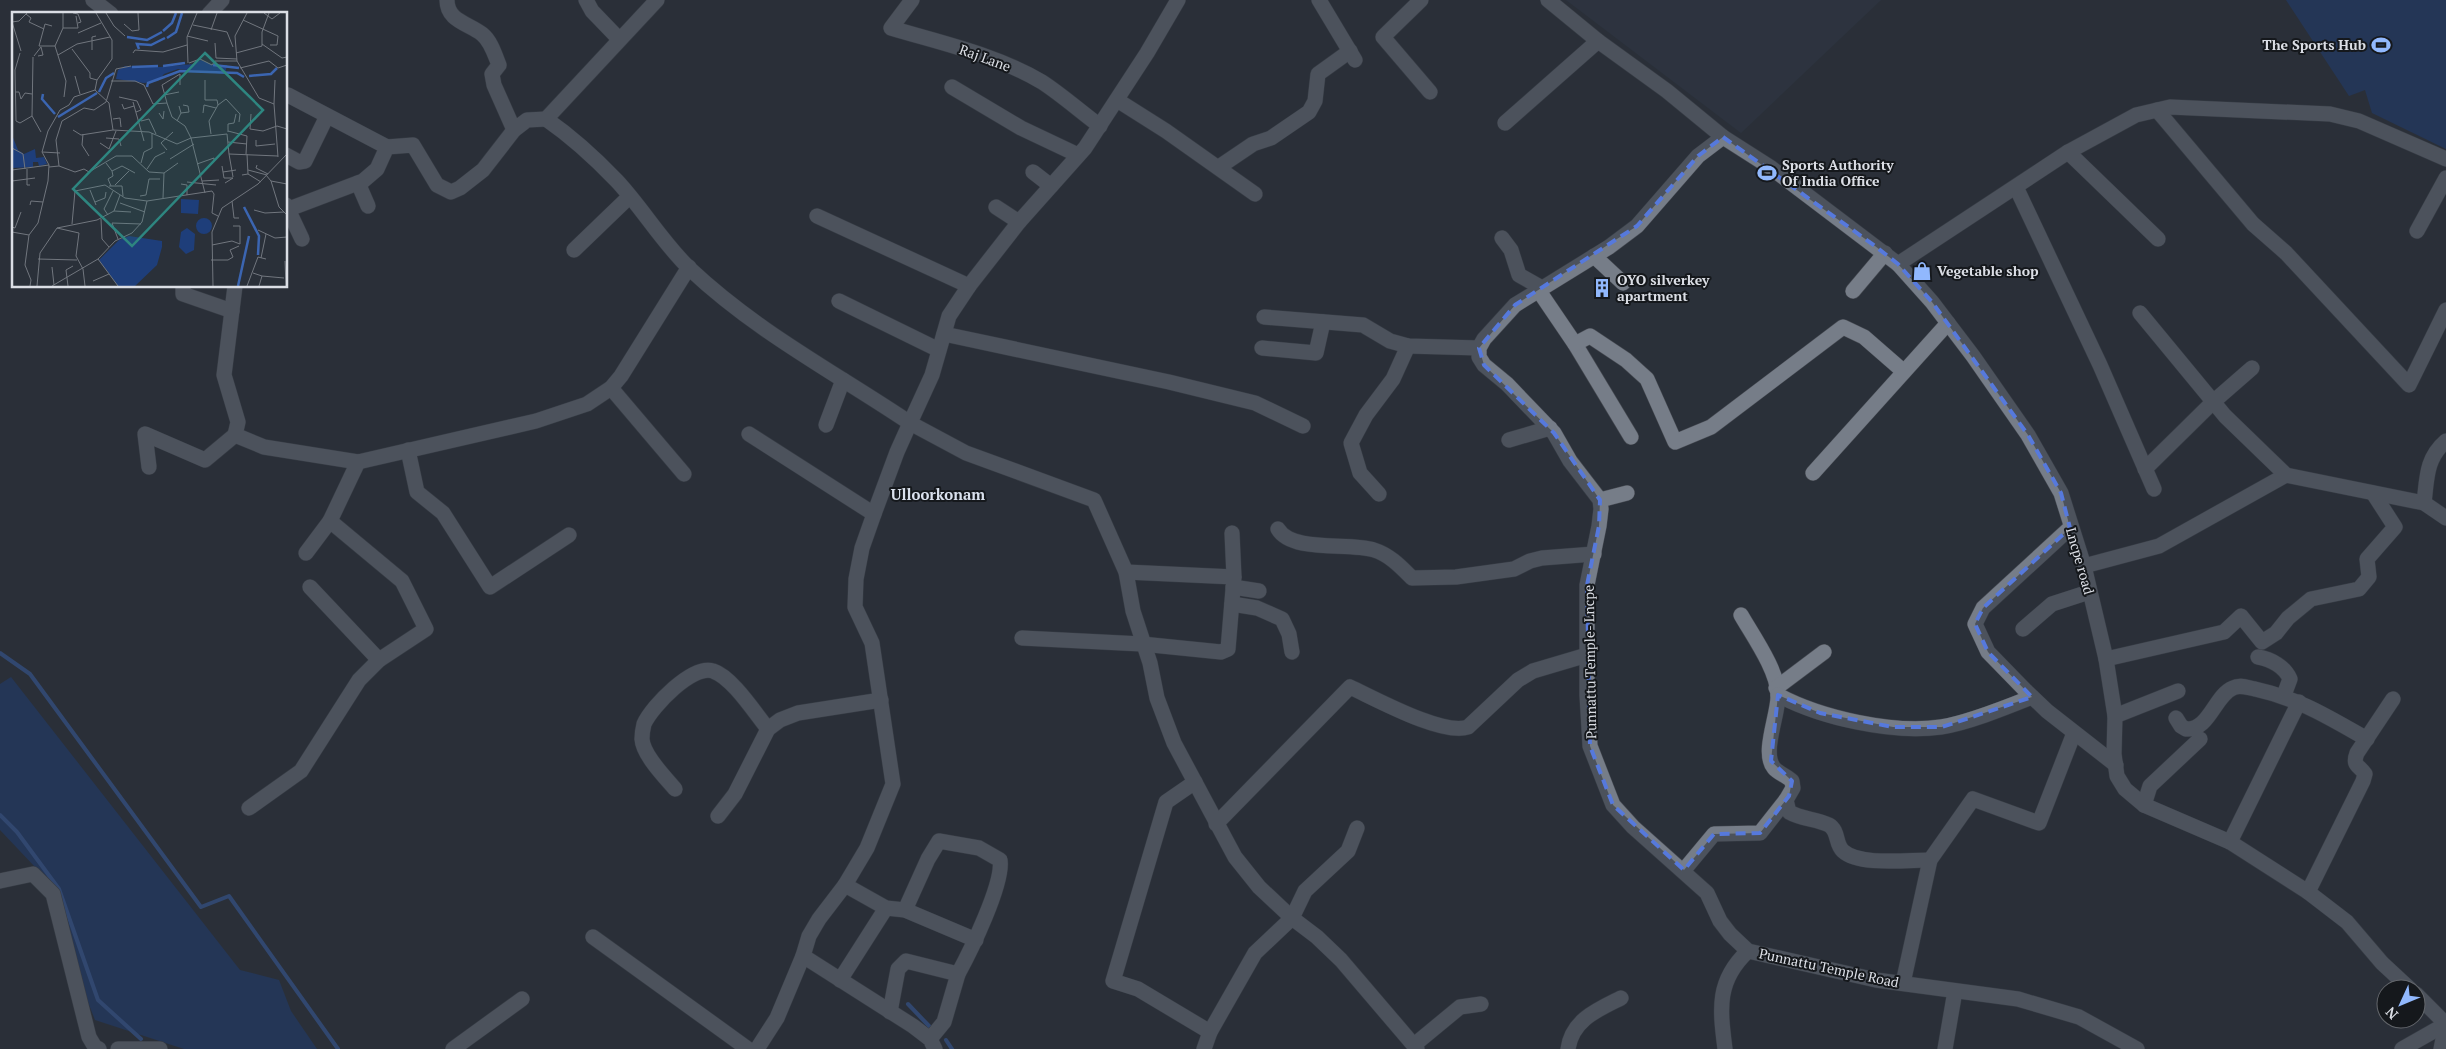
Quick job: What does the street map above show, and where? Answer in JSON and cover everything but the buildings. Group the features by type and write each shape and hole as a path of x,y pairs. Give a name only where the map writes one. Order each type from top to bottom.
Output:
{"street":[{"path":"94,0 109,12"},
{"path":"211,12 222,0"},
{"path":"447,0 447,8 457,20 484,35 494,52 499,65 492,74 494,85 514,130"},
{"path":"586,0 592,11 619,39"},
{"path":"546,119 657,0"},
{"name":"Raj Lane","path":"912,0 891,28 953,46 1014,68 1042,83 1100,126"},
{"path":"757,1049 777,1018 803,956 809,936 818,919 845,885 867,848 893,784 872,643 855,607 858,571 862,548 896,452 932,375 949,316 969,286 1019,222 1078,155 1100,126 1178,0"},
{"path":"1219,167 1253,144 1271,138 1309,112 1314,101 1318,74 1353,55 1319,0"},
{"path":"1421,0 1383,37 1430,92"},
{"name":"Lncpe road","path":"1548,0 1598,41 1667,91 1723,137 1770,167 1885,253 1898,264 1932,302 2028,435 2048,467 2061,493 2070,528 2084,566 2106,659 2115,716 2117,776 2125,790 2144,805 2230,842 2308,892 2347,922 2382,963 2399,979"},
{"path":"1505,123 1598,41"},
{"path":"952,87 1021,128 1078,155"},
{"path":"288,95 387,147 413,145 437,185 451,192 460,188 483,170 514,130 527,120 546,119 569,134 618,182 653,229 689,267 762,329 910,423 966,453 1094,500 1126,572 1133,611 1142,644 1150,663 1157,698 1174,743 1235,857 1259,887 1341,960 1415,1047 1460,1007 1481,1004"},
{"path":"1117,100 1219,167 1255,194"},
{"path":"1898,264 2068,152 2136,115 2170,107 2330,114 2359,121 2446,159"},
{"path":"2157,110 2253,224 2286,253 2409,385 2446,310"},
{"path":"288,156 299,162 305,161 326,116"},
{"path":"1626,493 1600,500 1570,461 1550,428 1507,384 1484,365 1479,357 1479,348 1494,327 1515,304 1594,256 1637,226 1698,156 1723,137"},
{"path":"302,239 288,207 358,182 371,175 377,168 387,147"},
{"path":"2068,152 2158,239"},
{"path":"1033,172 1051,186"},
{"path":"2417,231 2446,178"},
{"path":"358,182 368,206"},
{"path":"2016,186 2088,338 2154,489"},
{"path":"574,250 629,197"},
{"path":"996,207 1019,222"},
{"path":"817,216 969,286"},
{"path":"1502,238 1511,250 1519,275 1540,290 1631,437"},
{"path":"1853,291 1885,253"},
{"path":"1594,256 1623,283"},
{"path":"235,435 264,447 358,462 536,421 587,404 611,388 650,331 689,267"},
{"path":"183,288 183,294 232,311"},
{"path":"148,467 145,434 205,460 235,435 238,422 224,375 235,288"},
{"path":"839,301 940,350"},
{"path":"2140,313 2214,402 2286,475 2424,503 2446,518"},
{"path":"1264,316 1363,325 1390,342 1408,346 1479,348"},
{"path":"1262,348 1316,353 1323,322"},
{"path":"1813,473 1903,370 1948,323"},
{"path":"1575,344 1590,336 1638,369 1647,379 1675,442 1711,427 1843,327 1864,337 1903,370"},
{"path":"944,334 1169,382 1255,403 1303,426"},
{"path":"1379,494 1360,473 1351,444 1366,415 1393,380 1408,346"},
{"path":"2145,469 2252,368"},
{"path":"826,425 842,380"},
{"path":"611,388 684,474"},
{"path":"1509,440 1550,428"},
{"path":"749,434 874,514"},
{"path":"2424,503 2429,469 2435,450 2446,441"},
{"path":"408,450 417,492 443,513 490,587 569,535"},
{"path":"306,553 330,521 358,462"},
{"path":"2084,566 2159,546 2286,475"},
{"path":"2106,659 2224,632 2241,616 2262,642 2276,633 2288,618 2311,599 2359,589 2370,576 2367,559 2395,527 2373,493"},
{"name":"Punnattu Temple- Lncpe","path":"1600,500 1601,510 1587,585 1590,746 1613,805 1633,826"},
{"path":"249,808 301,772 359,680 379,660 426,629 402,581 330,521"},
{"path":"2070,528 1983,608 1974,624 1988,652 2032,697 2074,733 2116,765"},
{"path":"1278,529 1281,535 1301,542 1373,550 1400,565 1412,578 1456,577 1514,569 1530,561 1542,558 1594,554"},
{"path":"1022,638 1142,644 1221,652 1228,649 1233,582 1232,533"},
{"path":"1126,572 1233,582 1259,591"},
{"path":"310,587 379,660"},
{"path":"2023,629 2052,604 2089,592"},
{"path":"1232,604 1258,608 1282,619 1289,634 1292,652"},
{"path":"1684,870 1714,834 1760,833 1793,788 1792,781 1774,768 1771,761 1772,726 1777,691 1764,656 1741,615"},
{"path":"1777,691 1824,652"},
{"path":"1216,824 1350,687 1419,718 1460,730 1468,727 1518,680 1533,671 1587,656"},
{"path":"2258,657 2269,659 2288,675 2290,679 2284,695"},
{"path":"675,790 653,763 642,741 644,725 653,710 670,692 696,671 712,670 726,678 768,729"},
{"path":"2176,718 2186,729 2198,726 2229,690 2241,686 2284,695 2367,739"},
{"path":"1777,691 1800,707 1820,713 1893,727 1942,727 2032,697"},
{"path":"2115,716 2178,691"},
{"path":"2308,892 2364,781 2365,774 2356,766 2355,760 2393,699"},
{"path":"718,816 735,794 768,729 780,720 798,713 881,700"},
{"path":"2230,842 2299,702"},
{"path":"1903,983 1930,860 1973,799 2039,822 2074,733"},
{"path":"2144,805 2150,786 2200,739"},
{"path":"1195,782 1166,802 1113,981 1138,989 1207,1044 1254,954 1292,918 1305,891 1348,852 1357,828"},
{"path":"1786,800 1789,812 1797,817 1830,826 1834,830 1838,847 1847,855 1861,860 1930,860"},
{"name":"Punnattu Temple Road","path":"1633,826 1684,870 1707,893 1720,921 1748,951 1903,983 2018,999 2079,1017 2138,1049"},
{"path":"803,956 890,1012 933,1044 944,1022 958,974 976,940 1000,860 979,848 939,841 928,859 905,910"},
{"path":"0,881 33,874 53,894 89,1037 95,1047 99,1049"},
{"path":"845,885 886,908 905,910 976,940"},
{"path":"840,980 886,908"},
{"path":"593,937 748,1049"},
{"path":"1725,1049 1721,1019 1722,1000 1726,982 1736,963 1748,951"},
{"path":"890,1012 898,969 906,961 958,974"},
{"path":"1945,1049 1955,991"},
{"path":"1568,1049 1569,1038 1580,1023 1593,1012 1621,998"},
{"path":"453,1049 522,999"},
{"path":"2426,1004 2446,1024"},
{"path":"2402,1049 2446,1024"},
{"path":"2442,1049 2446,1024"},
{"path":"118,1049 160,1049"}],"highlighted area":[{"path":"1723,137 1898,264 1932,302 2028,435 2061,493 2069,523 2070,528 1983,608 1975,624 1988,652 2032,697 1942,727 1893,727 1820,713 1778,695 1771,761 1792,781 1789,796 1760,833 1714,834 1684,870 1613,805 1590,746 1587,585 1599,526 1600,500 1554,433 1484,365 1479,348 1515,305 1637,226 1698,156"}],"shaded area":[{"path":"1566,0 1881,0 1741,133"},
{"name":"The Sports Hub","path":"2286,0 2446,0 2446,149 2372,113 2365,90 2349,96"},
{"path":"11,677 240,970 279,980 291,1011 317,1049 184,1049 95,1020 35,867 0,830 0,684"}],"waterway":[{"path":"0,653 30,674 201,907 229,896 338,1049"},
{"path":"0,815 17,832 59,889 98,1000 141,1039"},
{"path":"908,1004 929,1026"},
{"path":"946,1040 952,1049"}],"place":[{"name":"The Sports Hub","path":"2381,45"},
{"name":"Sports Authority Of India Office","path":"1767,173"},
{"name":"Vegetable shop","path":"1922,271"},
{"name":"OYO silverkey apartment","path":"1602,288"}],"district":[{"name":"Ulloorkonam","path":"938,495"}]}
